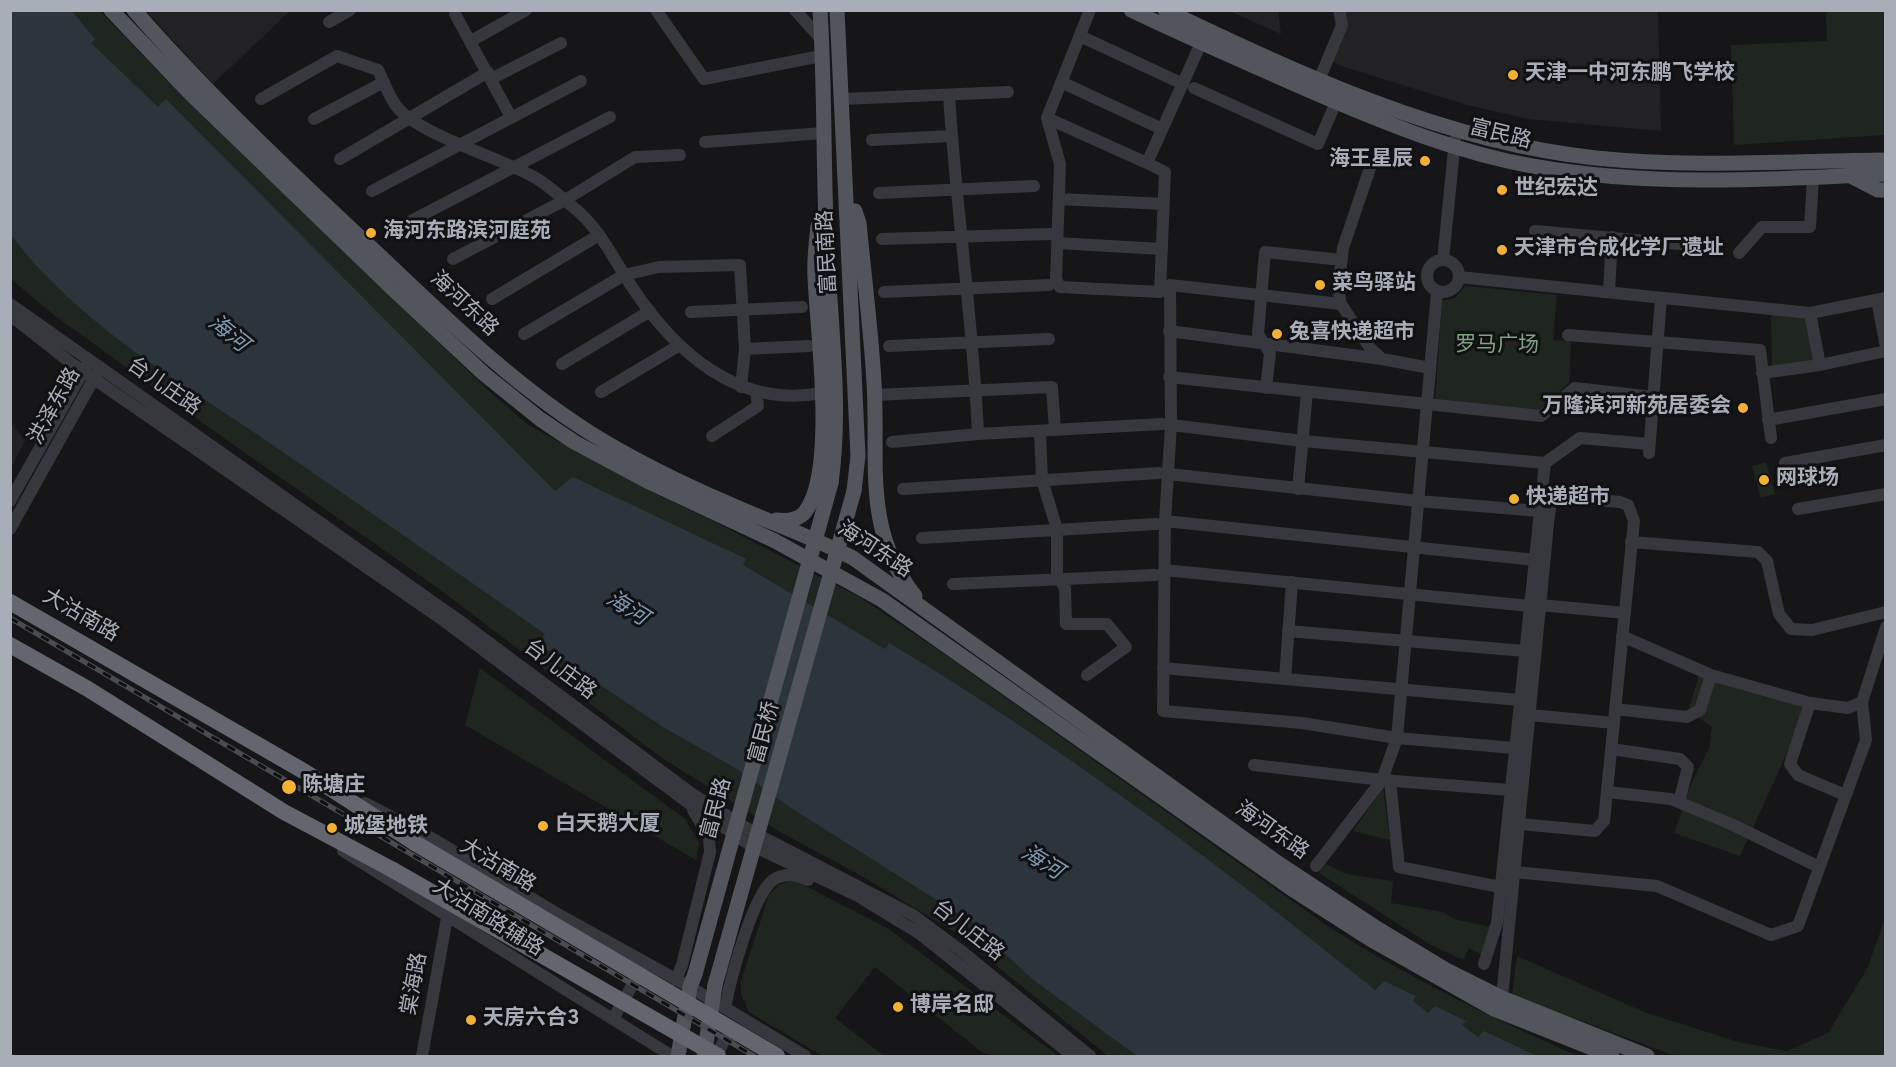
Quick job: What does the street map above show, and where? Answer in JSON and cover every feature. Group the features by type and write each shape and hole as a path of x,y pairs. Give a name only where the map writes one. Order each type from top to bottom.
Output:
{"highway":[{"name":"大沽南路","path":"10,602 305,772 415,843 777,1056"},
{"path":"10,645 88,689 284,812 393,870 717,1056"}],"main road":[{"name":"海河东路","path":"111,10 189,92 392,288 484,374 540,419 574,442 647,482 775,541 882,600 1266,870 1370,939 1494,1009 1612,1056"},
{"name":"海河东路","path":"134,10 211,93 324,204 501,369 555,410 594,435 708,494 813,537 853,558 1305,881 1446,970 1502,998 1647,1056"},
{"name":"富民南路","path":"820,10 835,402 835,442 831,483"},
{"name":"富民南路","path":"837,10 858,456 854,491"},
{"name":"富民路","path":"1131,10 1336,102 1453,147 1531,166 1588,174 1679,181 1886,174"},
{"name":"富民路","path":"1165,10 1387,107 1458,131 1536,148 1594,157 1678,164 1886,160"},
{"path":"1846,160 1886,150"},
{"path":"1851,176 1878,190 1886,190"},
{"path":"847,189 859,223 874,394 879,524 899,577 927,613"},
{"path":"764,518 796,519 805,512 811,500 823,447 815,274 818,230 826,192"},
{"name":"富民路","path":"678,1056 687,980 831,483"},
{"name":"富民桥","path":"704,1056 719,1005 716,985 854,491"}],"street":[{"path":"329,22 350,10"},
{"path":"471,41 526,10"},
{"path":"656,10 704,79 821,56"},
{"path":"795,10 821,39"},
{"path":"1047,118 1165,172 1160,292 1060,287 1056,279 1053,239 1059,199 1060,164 1047,118 1090,10"},
{"path":"1320,78 1342,25 1340,10"},
{"path":"455,14 511,117"},
{"path":"1080,36 1318,144 1336,102"},
{"path":"340,159 489,75 561,43"},
{"path":"1147,163 1162,129 1188,86 1201,43"},
{"path":"261,99 337,56 378,70 396,106 410,118 534,177 583,214 624,275 678,346 705,367 741,387 756,392 783,398 821,393"},
{"path":"372,191 580,81"},
{"path":"314,119 384,82"},
{"path":"1061,82 1162,129"},
{"path":"842,99 1008,92"},
{"path":"949,94 955,189 973,343 978,434"},
{"path":"405,224 610,117"},
{"path":"1443,260 1453,147 1458,131"},
{"path":"705,142 823,133"},
{"path":"872,141 951,136"},
{"path":"453,259 565,200 635,157 680,155"},
{"path":"1370,168 1342,260 1338,288 1341,303 1370,348 1382,359"},
{"path":"1739,253 1762,227 1810,227 1813,177"},
{"path":"879,193 1034,186"},
{"path":"1059,199 1164,204"},
{"path":"1535,231 1691,245"},
{"path":"492,299 599,236"},
{"path":"1609,292 1612,237"},
{"path":"882,239 1053,239 1162,249"},
{"path":"1266,388 1270,353 1258,334 1265,252 1342,260"},
{"path":"1443,260 1453,264 1459,277 1452,290 1437,292 1429,286 1427,271 1434,263 1443,260"},
{"path":"524,334 624,275 659,267 741,265 745,348 741,387"},
{"path":"1459,277 1810,313 1881,299 1886,349 1820,365 1762,373"},
{"path":"884,292 1049,285"},
{"path":"1341,303 1170,285 1169,378 1160,522 1163,711 1302,723 1397,738 1514,748"},
{"path":"1437,292 1397,738 1386,780 1399,867 1500,887"},
{"path":"892,442 1040,430 1166,425 1303,441 1545,463 1580,438 1649,448 1661,298"},
{"name":"台儿庄路","path":"10,304 92,369 440,618 687,802 747,843 856,895 921,934 1073,1056"},
{"path":"691,312 802,307"},
{"path":"562,364 651,311"},
{"path":"1810,313 1820,365"},
{"name":"台儿庄路","path":"10,315 464,624 691,793 753,832 913,915 960,950 1090,1056"},
{"path":"1169,331 1263,342 1430,368"},
{"path":"1568,335 1760,350 1771,438"},
{"path":"889,346 1049,339"},
{"path":"601,392 678,346"},
{"path":"745,348 809,346"},
{"name":"洪泽东路","path":"10,501 92,369"},
{"name":"洪泽东路","path":"10,529 92,369"},
{"path":"1169,378 1541,416 1575,388 1653,397"},
{"path":"874,394 1052,387 1055,430"},
{"path":"712,436 759,406 756,392"},
{"path":"1298,489 1307,392"},
{"path":"1768,420 1886,399"},
{"path":"1040,430 1042,480 1057,529 1057,575 1065,588 1066,624 1107,624 1126,647 1087,675"},
{"path":"1785,464 1886,445"},
{"path":"1502,998 1530,715 1535,560 1545,463"},
{"path":"903,489 1164,473 1298,489 1539,511"},
{"path":"1798,509 1886,494"},
{"path":"1484,964 1497,923 1525,651 1535,606 1552,500 1569,496 1620,502 1628,505 1634,521 1604,821 1595,831 1520,824"},
{"path":"922,538 1160,522 1535,560"},
{"path":"1631,542 1758,552 1767,561 1779,614 1791,630 1812,630 1886,612"},
{"path":"953,584 1060,580 1160,572 1624,613"},
{"path":"1285,679 1292,582"},
{"path":"1515,872 1657,886 1772,935 1798,926 1866,740 1862,702 1886,627"},
{"path":"1288,631 1525,651"},
{"path":"1623,636 1711,675 1810,703 1848,708 1862,702"},
{"path":"1162,668 1519,700"},
{"path":"1615,709 1687,717 1700,710 1711,675"},
{"path":"1810,703 1790,764 1798,776 1845,795"},
{"path":"1530,715 1614,723"},
{"path":"1611,749 1680,759 1688,767 1679,802"},
{"path":"1254,765 1386,780 1510,790"},
{"name":"大沽南路辅路","path":"305,772 423,833 645,963 687,980 719,1005"},
{"path":"1316,866 1386,780"},
{"path":"1607,792 1679,802 1731,824 1819,867"},
{"path":"687,802 704,826 710,852 682,965 687,980"},
{"name":"大沽南路辅路","path":"284,812 447,918 672,1056"},
{"path":"805,1056 719,1005 729,987 759,896 773,880 792,874 804,878 921,934"},
{"name":"棠海路","path":"422,1056 447,918"},
{"path":"613,1018 645,963"},
{"path":"717,1056 724,1040 731,1035 743,1031 763,1032"}],"shaded area":[{"path":"146,11 290,11 213,84"},
{"path":"1229,11 1278,11 1281,34"},
{"name":"天津一中河东鹏飞学校","path":"1341,11 1658,11 1661,131 1528,119 1467,105 1341,66 1330,59"},
{"path":"11,423 25,441 11,468"}],"green space":[{"path":"10,11 100,11 181,95 489,391 528,425 660,496 861,598 940,651 1326,925 1387,962 1449,995 1578,1056 1108,1056 956,933 867,879 782,833 662,758 435,586 221,436 54,315 11,279"},
{"path":"1826,11 1885,11 1885,135 1734,145 1731,45 1827,41"},
{"name":"罗马广场","path":"1465,286 1557,295 1553,340 1571,341 1569,383 1536,412 1435,402 1442,301 1455,298"},
{"path":"1771,313 1808,316 1815,362 1772,366"},
{"name":"网球场","path":"1766,462 1775,494 1761,498 1752,466"},
{"path":"480,668 685,819 699,843 696,860 465,725"},
{"path":"1699,675 1808,707 1740,856 1674,833 1692,782 1709,749 1712,726 1688,712"},
{"path":"1383,788 1390,840 1353,831"},
{"path":"1326,864 1346,874 1393,881 1391,903 1443,912 1453,919 1496,928 1488,958 1469,948 1463,960 1431,945 1319,873"},
{"path":"798,882 889,929 1058,1056 995,1056 983,1053 875,967 835,1018 884,1056 823,1056 749,1012 741,994 741,981 769,895 779,885"},
{"path":"1885,919 1885,1056 1675,1056 1512,995 1517,956 1644,1012 1738,1042 1787,1051 1828,1033 1867,969"}],"water":[{"name":"海河","path":"11,11 72,11 95,39 91,43 158,107 166,99 555,491 573,477 746,559 743,565 885,649 889,643 953,682 1077,765 1199,853 1375,990 1384,981 1416,996 1413,1001 1428,1013 1435,1006 1466,1021 1462,1025 1478,1037 1484,1031 1537,1056 1137,1056 1031,978 973,923 788,806 737,769 663,727 539,644 545,634 297,461 160,370 65,295 11,235"}],"railway":[{"path":"10,618 754,1056"}],"place":[{"name":"天津一中河东鹏飞学校","path":"1513,75"},
{"name":"海王星辰","path":"1425,161"},
{"name":"世纪宏达","path":"1502,190"},
{"name":"海河东路滨河庭苑","path":"371,233"},
{"name":"天津市合成化学厂遗址","path":"1502,250"},
{"name":"菜鸟驿站","path":"1320,285"},
{"name":"兔喜快递超市","path":"1277,334"},
{"name":"万隆滨河新苑居委会","path":"1743,408"},
{"name":"网球场","path":"1764,480"},
{"name":"快递超市","path":"1514,499"},
{"name":"陈塘庄","path":"289,787"},
{"name":"白天鹅大厦","path":"543,826"},
{"name":"城堡地铁","path":"332,828"},
{"name":"博岸名邸","path":"898,1007"},
{"name":"天房六合3","path":"471,1020"}]}
